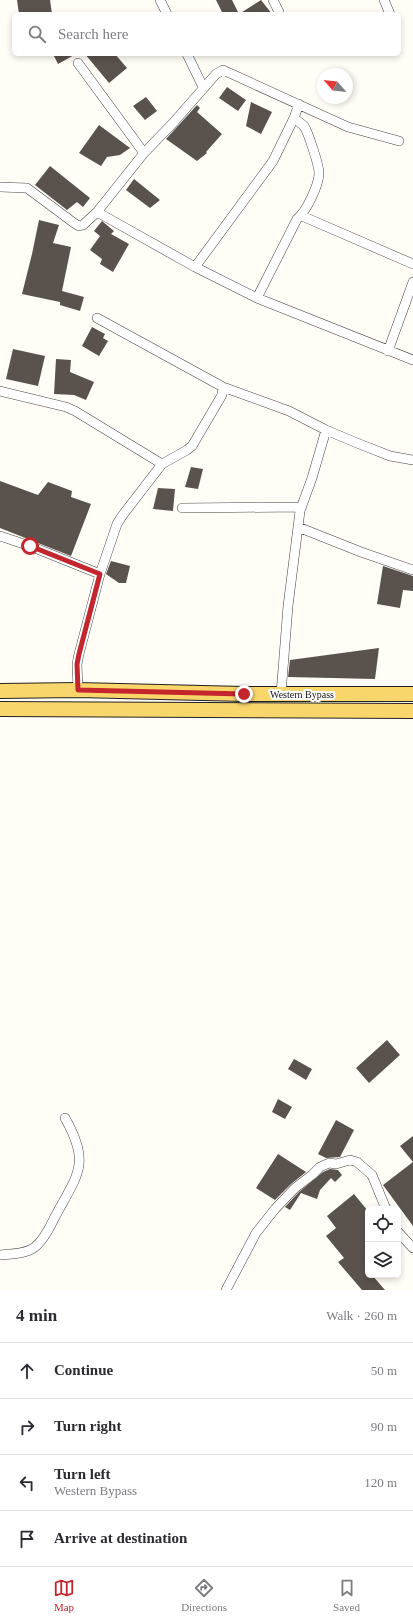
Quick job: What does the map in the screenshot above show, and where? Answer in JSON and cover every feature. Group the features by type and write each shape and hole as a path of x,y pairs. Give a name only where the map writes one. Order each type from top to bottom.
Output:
{"main road":[{"name":"Western Bypass","path":"0,691 78,690 280,694 413,694"},
{"name":"Western Bypass","path":"0,709 413,711"}],"street":[{"path":"160,0 166,12"},
{"path":"273,0 279,12"},
{"path":"384,0 389,12"},
{"path":"188,56 203,87"},
{"path":"78,63 144,153"},
{"path":"0,187 28,188 79,226 83,225 97,212 144,153 173,123 203,87 216,74 223,70 348,127 399,141"},
{"path":"195,267 273,161 294,118 299,104"},
{"path":"257,298 297,219 302,216 318,184 319,172 305,127 294,118"},
{"path":"97,212 195,267 257,298 413,360"},
{"path":"302,216 413,264"},
{"path":"388,351 413,282"},
{"path":"97,318 223,387 289,411 326,430 390,456 413,460"},
{"path":"78,690 77,664 79,654 100,574 119,520 162,464 192,446 222,395 223,387"},
{"path":"0,391 66,407 75,411 162,464"},
{"path":"280,694 288,606 300,507 312,478 326,430"},
{"path":"182,508 300,507"},
{"path":"298,527 361,552 413,570"},
{"path":"0,536 30,546 100,574"},
{"path":"0,1255 26,1252 35,1247 43,1238 74,1181 80,1166 79,1149 65,1118"},
{"path":"226,1290 256,1233 295,1188 312,1176 320,1167 350,1160 357,1162 372,1175 385,1206"},
{"path":"401,1235 413,1248"}],"building":[{"path":"17,0 50,0 52,12 19,12"},
{"path":"216,0 232,0 238,12 222,12"},
{"path":"261,0 270,12 242,12"},
{"path":"54,56 72,56 58,64"},
{"path":"87,56 117,56 127,68 109,83"},
{"path":"227,87 246,100 238,111 219,98"},
{"path":"146,97 157,111 145,120 133,106"},
{"path":"251,102 272,112 261,134 246,126"},
{"path":"197,105 200,108 197,112 222,134 206,152 207,153 197,161 166,139"},
{"path":"99,125 130,148 120,155 107,157 101,166 79,153"},
{"path":"50,166 90,198 83,207 77,202 67,210 35,185"},
{"path":"134,179 160,200 150,208 126,190"},
{"path":"39,220 59,225 53,243 71,247 62,291 84,297 80,311 60,305 60,302 22,294"},
{"path":"102,221 114,231 111,234 129,244 113,272 100,264 102,259 90,250 100,236 94,231"},
{"path":"92,327 105,334 103,338 108,341 99,356 82,346"},
{"path":"13,349 45,356 38,386 6,379"},
{"path":"56,359 71,360 70,372 94,382 86,400 74,395 54,394"},
{"path":"191,467 203,469 198,489 185,487"},
{"path":"0,481 38,495 48,482 72,491 71,497 91,504 71,556 0,528"},
{"path":"158,488 175,489 173,511 153,509"},
{"path":"111,561 130,566 126,583 119,583 106,574"},
{"path":"383,566 413,576 413,591 403,590 400,608 377,604"},
{"path":"379,648 375,679 288,677 290,660"},
{"path":"387,1040 400,1055 369,1083 356,1068"},
{"path":"294,1059 312,1069 306,1080 288,1069"},
{"path":"278,1099 292,1107 285,1119 272,1112"},
{"path":"336,1120 354,1130 340,1157 326,1158 318,1154"},
{"path":"413,1136 413,1162 400,1146"},
{"path":"278,1154 306,1172 275,1200 256,1188"},
{"path":"413,1162 413,1226 401,1210 401,1206 398,1206 383,1185"},
{"path":"330,1169 338,1170 342,1175 335,1182 331,1178 320,1190 317,1199 301,1193 290,1210 285,1207 299,1192 323,1172"},
{"path":"354,1194 365,1207 365,1278 375,1278 385,1290 362,1290 338,1262 344,1258 326,1236 336,1228 327,1216"}],"route":[{"path":"30,546 100,574 77,664 78,690 244,694"}]}
